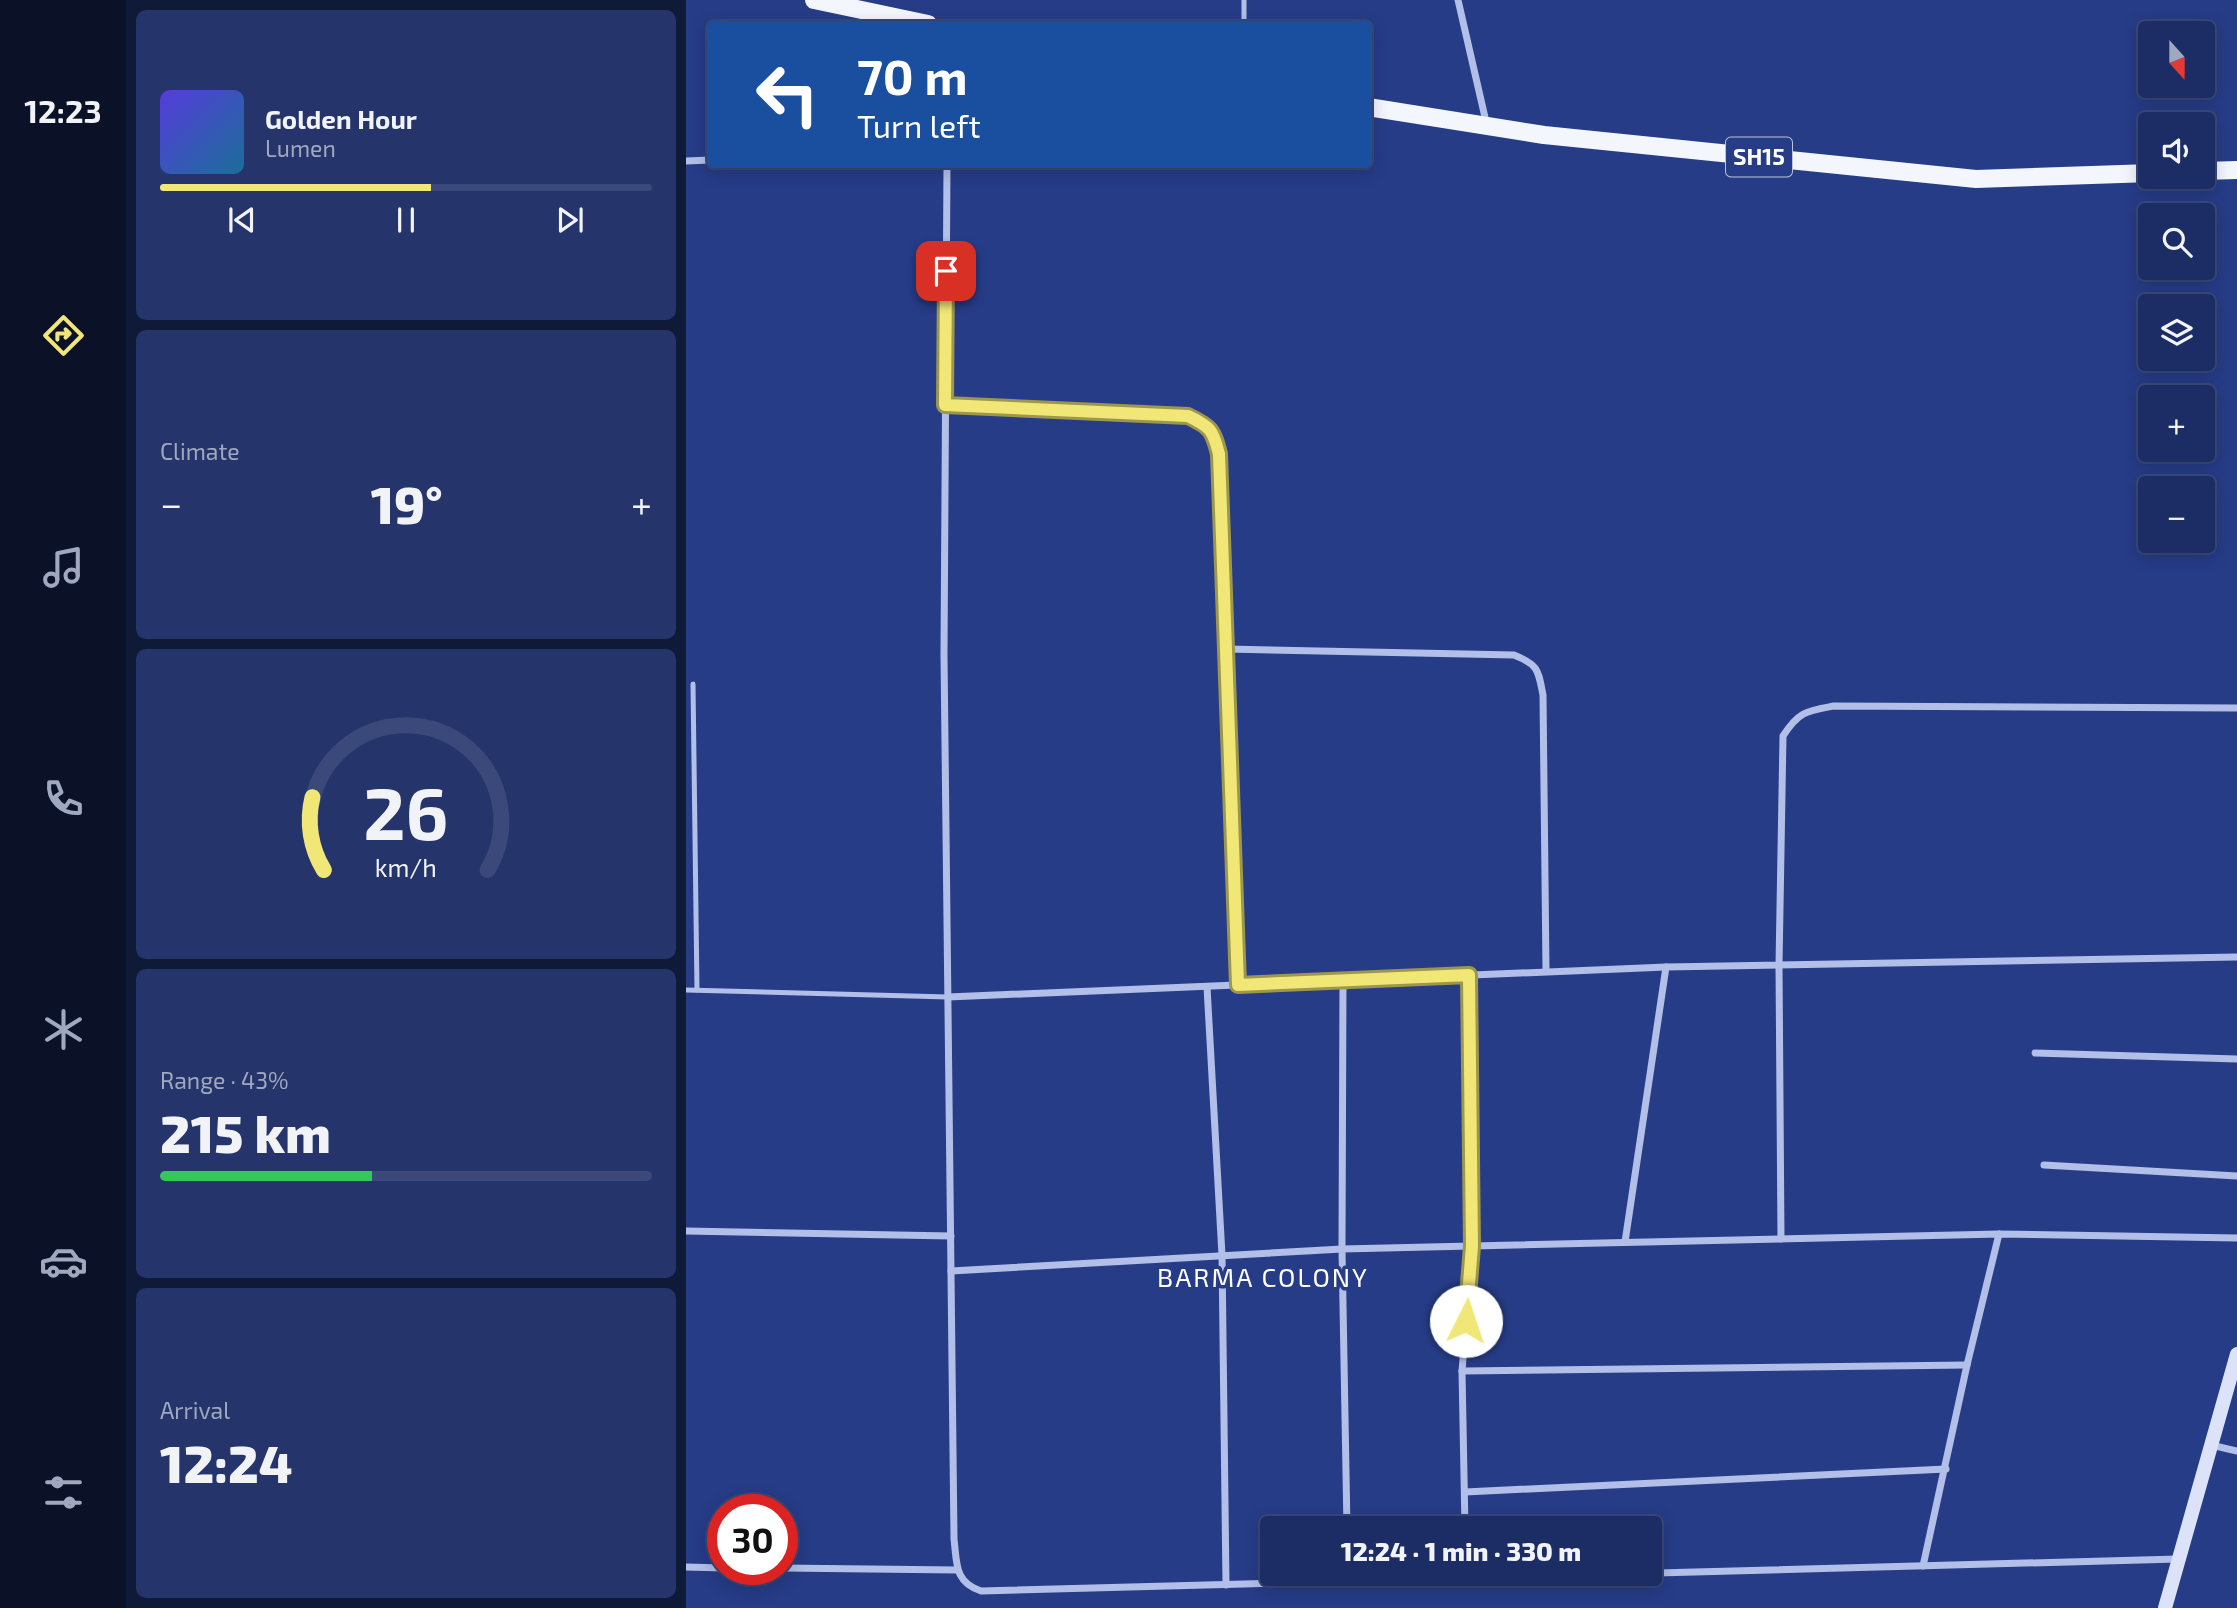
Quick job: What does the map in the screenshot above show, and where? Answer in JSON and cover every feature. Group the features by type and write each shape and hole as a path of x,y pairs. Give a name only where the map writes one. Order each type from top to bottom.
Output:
{"main road":[{"path":"814,0 914,21"},
{"name":"SH15","path":"1372,108 1544,135 1976,179 2138,173"},
{"path":"2215,171 2237,170"},
{"path":"2165,1608 2237,1354"}],"street":[{"path":"1458,0 1487,126"},
{"path":"686,161 707,160"},
{"path":"947,168 944,655 954,1539 957,1570 962,1581 970,1588 981,1591 1260,1583"},
{"path":"945,405 1188,416 1206,424 1214,434 1219,454 1238,985"},
{"path":"1226,649 1514,655 1530,661 1539,672 1543,695 1546,971"},
{"path":"1781,1239 1779,965 1783,736 1793,719 1812,710 1834,706 2237,708"},
{"path":"947,997 1666,967 2237,957"},
{"path":"1625,1242 1666,967"},
{"path":"1465,1516 1462,1371 1472,1246 1469,975"},
{"path":"1343,980 1342,1249 1347,1516"},
{"path":"1207,987 1222,1255 1226,1585"},
{"path":"2035,1053 2237,1059"},
{"path":"2044,1165 2237,1176"},
{"path":"686,1231 951,1236"},
{"path":"1923,1566 1999,1234"},
{"path":"951,1271 1342,1249 1999,1234 2237,1238"},
{"path":"1462,1371 1967,1366"},
{"path":"2211,1445 2237,1451"},
{"path":"1465,1492 1946,1469"},
{"path":"1662,1572 2179,1559"},
{"path":"686,1567 707,1568"},
{"path":"798,1568 957,1570"}],"lane":[{"path":"1244,0 1244,21"},
{"path":"693,684 696,990"},
{"path":"686,990 947,997"}],"district":[{"name":"BARMA COLONY","path":"1263,1278"}],"route":[{"path":"946,271 945,405 1188,416 1206,424 1214,434 1219,454 1238,985 1469,975 1472,1246 1466,1321"}]}
